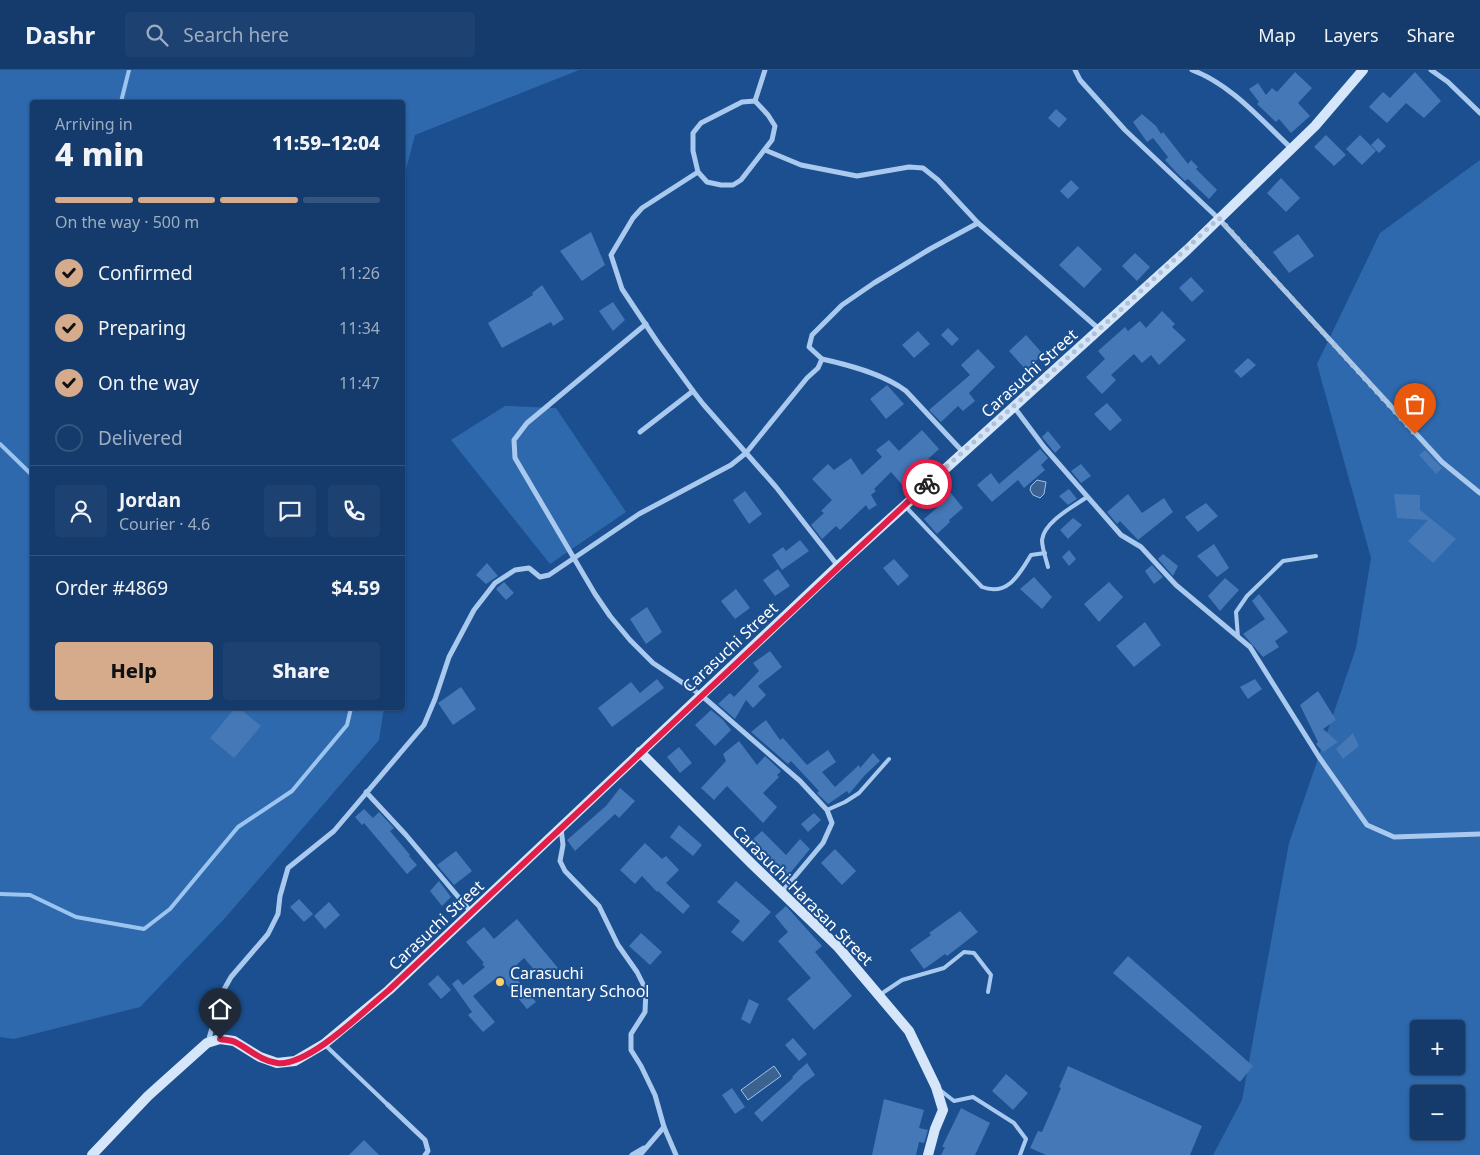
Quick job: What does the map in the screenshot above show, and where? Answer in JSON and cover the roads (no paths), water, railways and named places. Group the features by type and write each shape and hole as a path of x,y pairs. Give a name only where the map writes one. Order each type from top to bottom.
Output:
{"street":[{"path":"754,101 766,70"},
{"path":"1075,70 1080,80 1125,130 1219,218 1442,462 1480,493"},
{"path":"1192,70 1208,76 1234,94 1292,149"},
{"name":"Carasuchi Street","path":"208,1043 220,1039 234,1042 260,1057 277,1063 295,1061 324,1044 389,990 838,566 1219,218 1315,126 1363,70"},
{"path":"1431,70 1448,82 1480,113"},
{"path":"754,101 768,114 775,126 772,140 765,150 741,180 732,185 707,182 698,172 693,151 693,133 701,123 742,102 754,101"},
{"path":"765,150 801,165 857,176 909,167 922,168 938,180 978,223 1099,329"},
{"path":"698,172 642,208 633,218 611,255 622,289 703,404 776,488 838,566"},
{"path":"963,452 906,391 896,384 847,364 822,359 809,347 812,335 842,305 930,249 978,223"},
{"path":"646,324 527,423 514,440 515,458 573,560 610,616 630,640 653,663 701,695 800,781 827,810 832,823 823,843 781,893"},
{"path":"92,1155 148,1096 208,1043 222,993 231,977 268,934 278,914 280,896 288,868 334,831 424,725 449,657 474,610 495,583 515,570 529,568 540,577 550,575 639,514 731,465 746,453 807,378 818,368 822,359"},
{"path":"640,432 693,391"},
{"path":"1014,407 1044,447 1121,535 1141,547 1176,585 1250,647 1319,757 1367,825 1394,836 1480,834"},
{"name":"Carasuchi-Harasan Street","path":"640,752 838,948 909,1031 936,1087 943,1110 934,1129 928,1155"},
{"path":"366,792 406,835 471,912"},
{"path":"561,828 560,861 565,871 599,906 618,944 637,972 646,990 645,1012 631,1034 631,1050 655,1095 664,1127 676,1155"},
{"path":"388,1104 425,1140 428,1154"},
{"path":"640,1155 644,1148 664,1127"},
{"path":"632,1155 644,1148"}],"lane":[{"path":"1048,567 1042,540 1047,528 1053,521 1087,497"},
{"path":"904,505 982,587 990,590 1007,586 1018,577 1031,555 1045,553"},
{"path":"1238,637 1236,612 1247,596 1283,561 1316,556"},
{"path":"827,810 846,802 859,793 889,759"},
{"path":"879,996 902,980 944,968 964,952 974,953 991,975 988,992"},
{"path":"324,1044 388,1104"},
{"path":"936,1087 954,1101 973,1097 1014,1123 1026,1140 1020,1155"}],"waterway":[{"path":"122,100 129,70"},
{"path":"0,444 30,473"},
{"path":"0,894 30,895 76,917 144,929 170,909 238,827 292,791 347,725 351,710"}],"place":[{"name":"Carasuchi Elementary School","path":"500,982"}]}
